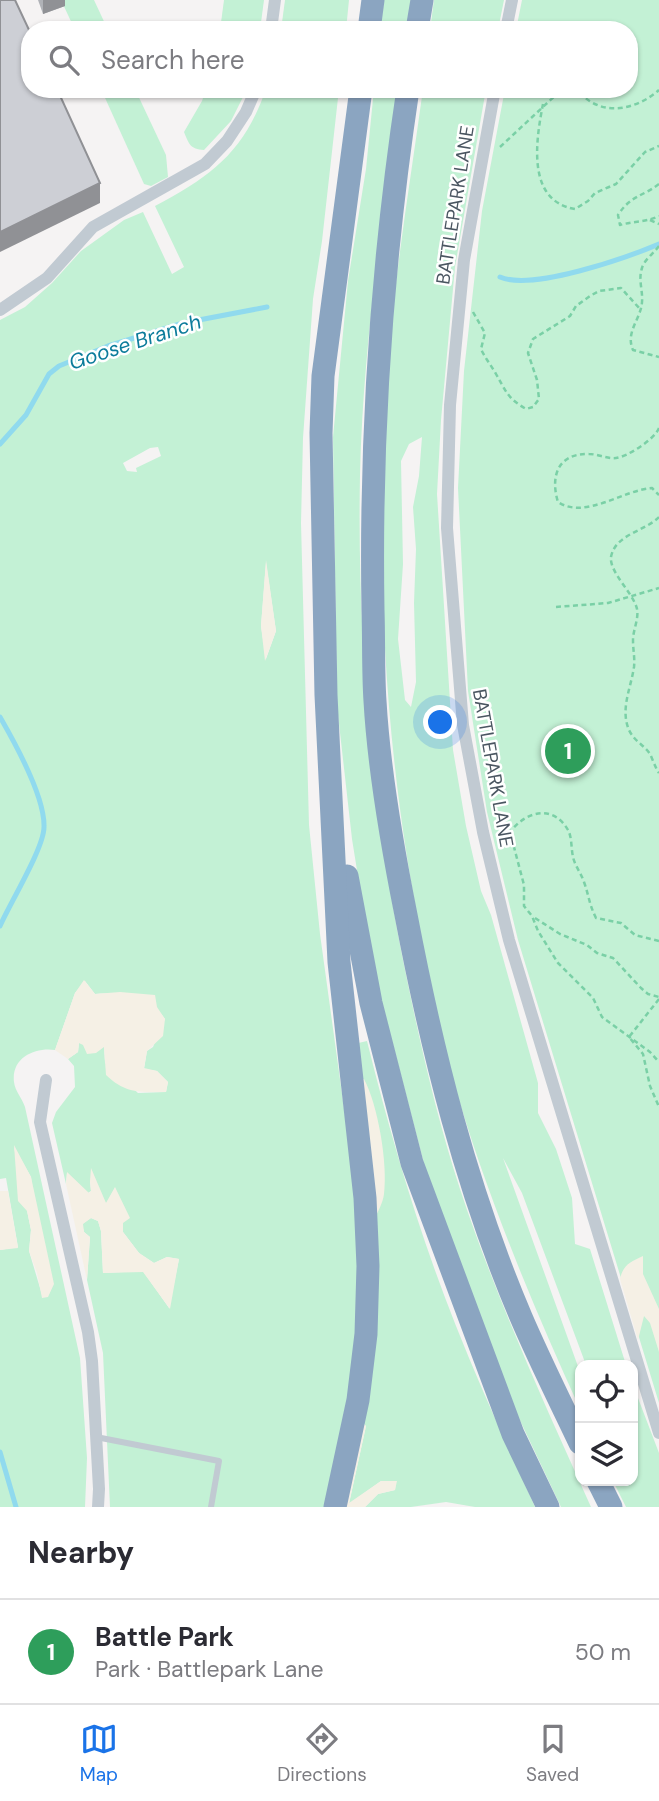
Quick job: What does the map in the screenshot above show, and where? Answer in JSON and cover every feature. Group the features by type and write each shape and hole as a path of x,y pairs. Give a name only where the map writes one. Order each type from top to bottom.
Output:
{"highway":[{"path":"370,21 373,0"},
{"path":"418,21 422,0"},
{"path":"335,1507 358,1400 366,1334 368,1266 365,1198 339,962 326,695 321,513 323,376 360,98"},
{"path":"407,98 385,278 374,442 372,560 375,703 392,845 419,986 471,1180 521,1317 575,1432"},
{"path":"326,695 345,868 371,1003 412,1163 513,1434 548,1507"},
{"path":"600,1486 611,1507"}],"street":[{"path":"272,21 275,0"},
{"path":"508,21 512,0"},
{"path":"0,310 47,278 93,227 205,164 226,141 252,98"},
{"name":"BATTLEPARK LANE","path":"493,98 464,260 450,417 447,528 463,725 483,832 509,940 659,1433"},
{"path":"46,1080 40,1122 88,1332 92,1361 98,1507"}],"lane":[{"path":"96,1437 219,1461 211,1507"}],"path":[{"path":"586,98 591,103 620,109 651,97 659,89"},
{"path":"497,152 507,139 551,98"},
{"path":"543,104 536,136 540,178 548,195 562,207 575,209 588,201 594,193 617,184 645,152 659,146"},
{"path":"659,184 626,203 618,215 620,225 659,216"},
{"path":"650,220 659,224"},
{"path":"659,246 642,265 642,303 633,325 631,345 633,350 659,357"},
{"path":"468,305 483,326 485,333 481,349 488,363 512,401 526,409 533,407 539,399 537,380 528,353 533,339 570,316 576,306 599,291 621,288 640,309"},
{"path":"659,428 657,434 640,447 617,458 588,453 567,459 556,470 555,483 558,502 573,508 594,506 639,489 652,488 659,495"},
{"path":"659,517 620,542 611,556 612,567 638,613 633,639 634,669 627,692 628,726 635,741 648,751 659,773"},
{"path":"555,607 608,603 659,588"},
{"path":"659,941 635,935 621,923 596,918 588,902 585,884 573,859 569,831 556,817 547,812 533,813 523,818 510,832 524,885 524,906 558,963 593,998 602,1017 650,1052 659,1062"},
{"path":"532,916 560,934 613,958 641,988 659,998 629,1037"},
{"path":"629,1037 643,1054 650,1086 659,1107"}],"green space":[{"path":"61,0 94,0 104,21 71,21"},
{"path":"224,0 264,0 261,21 221,21"},
{"path":"285,0 349,0 347,21 282,21"},
{"path":"384,0 411,0 408,21 381,21"},
{"path":"434,0 504,0 500,21 431,21"},
{"path":"522,0 659,0 659,1403 518,940 487,812 468,691 458,488 464,371 482,211 503,98 638,98 638,21 518,21"},
{"path":"105,98 139,98 166,155 168,177 151,186 144,184"},
{"path":"203,98 242,98 231,121 204,150 191,145 184,132"},
{"path":"262,98 338,98 313,299 303,438 301,523 309,825 320,934 360,1242 356,1357 324,1507 110,1507 103,1353 87,1280 90,1237 84,1232 82,1224 91,1218 98,1221 103,1273 143,1271 169,1308 179,1259 167,1257 154,1263 139,1253 123,1232 115,1188 106,1204 99,1190 90,1181 91,1191 88,1193 67,1173 66,1184 52,1123 56,1112 75,1087 74,1066 68,1059 78,1052 79,1043 104,1047 105,1063 138,1093 166,1092 168,1082 157,1071 144,1069 147,1051 153,1047 165,1019 143,1000 124,995 95,994 85,981 75,993 55,1050 40,1050 26,1056 16,1066 14,1082 25,1107 80,1358 87,1458 85,1507 0,1507 0,1250 18,1247 6,1178 0,1179 0,320 25,307 52,283 81,251 124,220 143,212 172,274 184,267 155,206 193,184 224,160 247,130","holes":["158,447 161,456 136,468 137,472 127,471 123,463 150,448","266,563 276,631 266,659 261,626","14,1147 31,1177 43,1298 29,1251 31,1230"]},
{"path":"373,98 398,98 369,329 360,475 364,656 382,836 414,1014 460,1189 505,1310 575,1471 575,1486 582,1486 591,1507 561,1507 507,1393 429,1183 372,964 352,839 337,706 333,437 348,281 366,169"},
{"path":"422,98 484,98 455,267 437,494 453,750 481,891 491,915 538,1083 538,1113 556,1149 572,1198 575,1244 590,1249 624,1360 584,1360 522,1193 503,1158 576,1360 575,1398 510,1247 466,1122 440,1028 409,871 391,731 383,591 383,450 393,306","holes":["422,437 413,507 416,549 416,682 411,707 405,700 398,639 403,564 401,461 409,444"]},
{"path":"367,1041 396,1149 430,1256 475,1372 535,1507 475,1507 446,1502 411,1507 365,1507 378,1494 395,1490 396,1481 381,1481 349,1504 366,1426 360,1420 358,1079 354,1044"},
{"path":"638,1398 659,1453 659,1507 626,1507 616,1486 638,1486"}],"sand":[{"path":"266,560 276,631 265,661 261,626"},
{"path":"84,980 95,994 120,992 155,995 157,1007 165,1019 163,1036 147,1051 144,1068 157,1071 168,1082 166,1092 134,1091 113,1081 106,1075 104,1047 96,1053 87,1054 79,1043 78,1052 68,1059 55,1050 75,993"},
{"path":"358,1079 364,1079 369,1090 378,1119 383,1151 384,1194 374,1220"},
{"path":"14,1145 31,1177 54,1284 48,1297 42,1298 29,1251 31,1230 27,1211 18,1201"},
{"path":"91,1168 106,1203 115,1187 130,1218 123,1223 123,1232 139,1253 154,1263 167,1257 179,1259 170,1309 143,1272 103,1273 101,1231 98,1221 91,1218 83,1224 84,1232 90,1237 87,1280 66,1184 67,1172 89,1193"},
{"path":"0,1191 8,1191 18,1248 0,1250"},
{"path":"643,1256 643,1274 659,1309 659,1352 650,1323 644,1316 638,1340 620,1279 628,1264"},
{"path":"360,1420 366,1426 349,1503 381,1481 397,1481 395,1490 378,1494 365,1507 340,1507"}],"building":[{"path":"0,0 15,0 25,21 21,21 21,98 61,98 100,183 0,232"}],"waterway":[{"name":"Goose Branch","path":"500,277 534,280 556,276 603,264 659,244"},
{"name":"Goose Branch","path":"0,444 26,415 49,374 59,366 108,346 183,323 267,307"},
{"name":"Goose Branch","path":"0,717 34,786 40,801 44,827 39,848 0,926"},
{"name":"Goose Branch","path":"0,1452 16,1507"}],"place":[{"name":"Battle Park","path":"568,751"}]}
